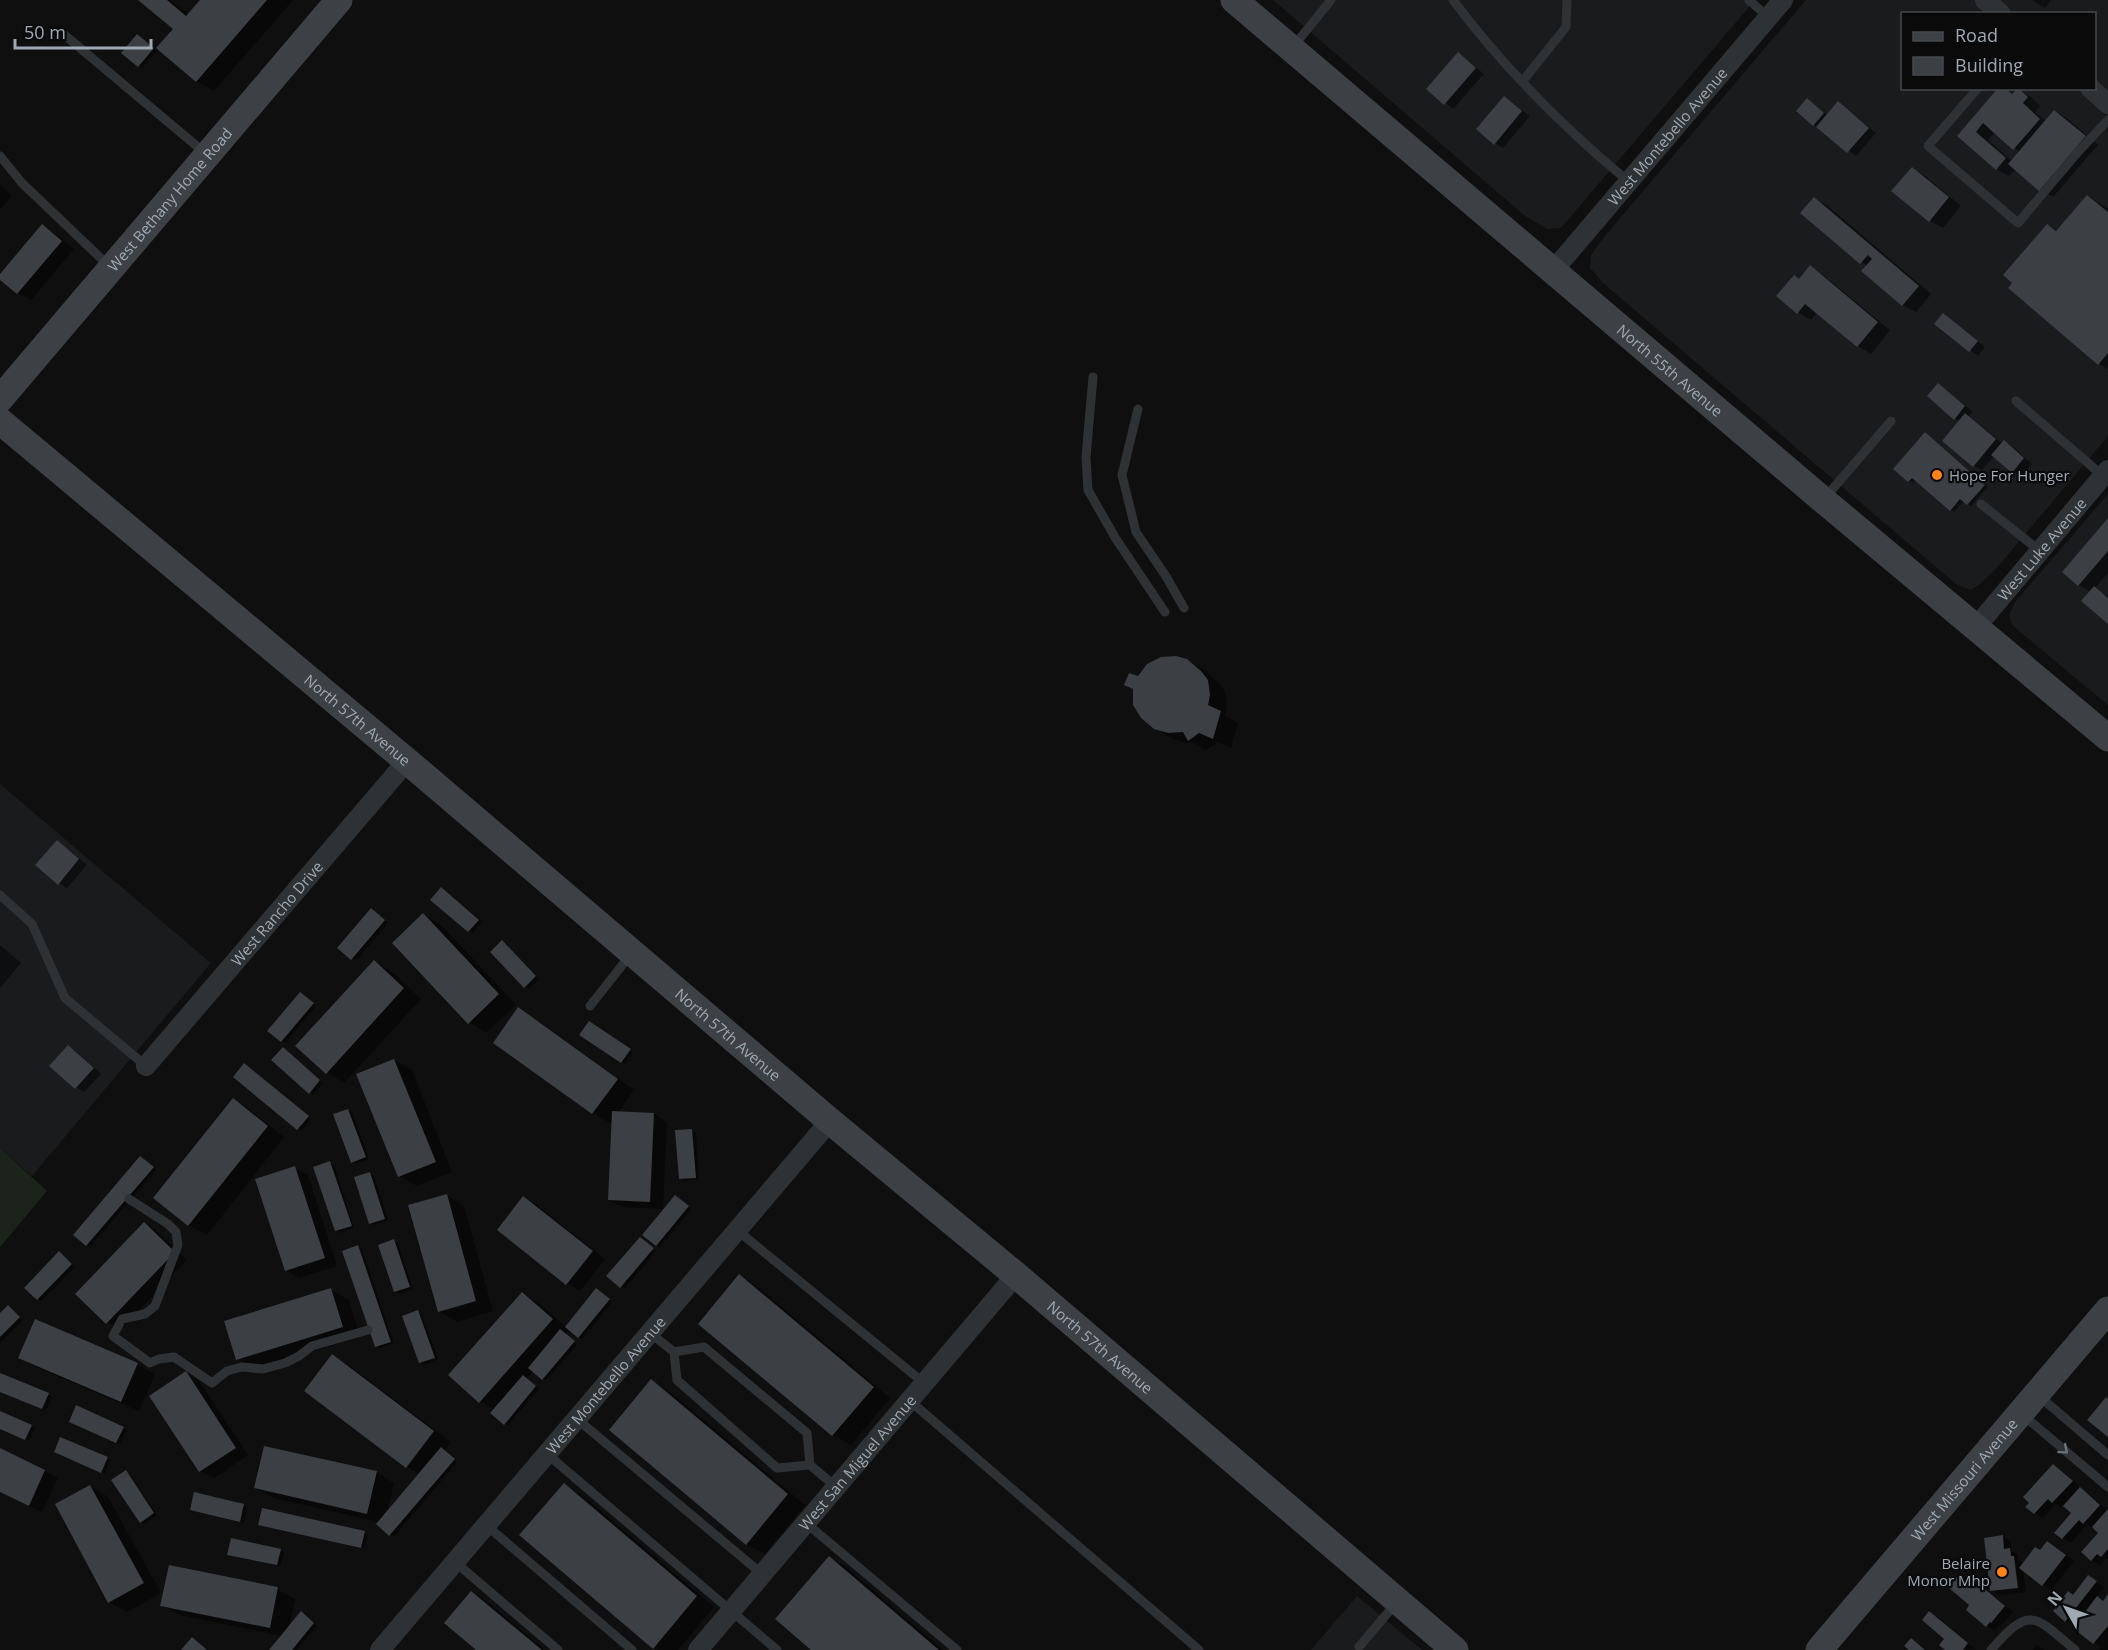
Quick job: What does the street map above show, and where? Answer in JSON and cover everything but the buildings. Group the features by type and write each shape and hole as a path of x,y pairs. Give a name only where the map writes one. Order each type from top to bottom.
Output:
{"street":[{"name":"West Bethany Home Road","path":"0,399 339,0"},
{"name":"North 55th Avenue","path":"1234,0 1552,272 2108,738"},
{"name":"West Montebello Avenue","path":"1552,272 1783,0"},
{"path":"1985,0 1999,12"},
{"path":"2092,90 2108,104"},
{"name":"North 57th Avenue","path":"0,421 1016,1275 1455,1650"},
{"name":"West Luke Avenue","path":"1976,627 2106,473"},
{"name":"West Rancho Drive","path":"146,1066 407,761"},
{"name":"West Montebello Avenue","path":"381,1650 830,1121"},
{"name":"West San Miguel Avenue","path":"698,1650 1016,1275"},
{"name":"West Missouri Avenue","path":"1819,1650 2108,1310"}],"lane":[{"path":"1291,49 1331,0"},
{"path":"1453,0 1522,82 1583,144 1629,182"},
{"path":"1522,82 1566,27 1567,0"},
{"path":"1749,0 1768,17"},
{"path":"61,32 207,155"},
{"path":"1976,90 1928,146 2018,223 2108,120"},
{"path":"0,156 22,183 111,268"},
{"path":"1093,377 1086,457 1088,490 1116,539 1165,612"},
{"path":"2016,400 2106,473"},
{"path":"1138,409 1122,475 1136,532 1184,608"},
{"path":"1823,500 1891,421"},
{"path":"1981,504 2040,551"},
{"path":"0,895 32,924 65,998 146,1066"},
{"path":"590,1006 632,952"},
{"path":"129,1199 168,1224 176,1232 178,1245 155,1306 145,1314 122,1319 113,1336 150,1363 174,1357 212,1383 227,1371 242,1367 263,1369 285,1363 312,1346 368,1330"},
{"path":"737,1230 924,1383"},
{"path":"650,1333 674,1352 677,1380 777,1468 810,1465"},
{"path":"674,1352 704,1347 807,1433 810,1465 836,1487"},
{"path":"909,1400 1199,1650"},
{"path":"2028,1403 2108,1455"},
{"path":"2028,1403 2108,1487"},
{"path":"577,1419 762,1574"},
{"path":"547,1454 777,1650"},
{"path":"806,1522 957,1650"},
{"path":"486,1525 632,1650"},
{"path":"455,1563 558,1650"},
{"path":"1359,1649 1398,1601"},
{"path":"1991,1650 2010,1628 2019,1622 2031,1619 2045,1625 2075,1650"}],"shaded area":[{"path":"1273,0 1755,0 1561,228 1547,229 1525,216"},
{"path":"1806,0 2108,0 2108,436 1995,570 1970,590 1956,584 1603,283 1590,268 1591,255"},
{"path":"2108,494 2108,705 2012,625 2009,615 2015,602"},
{"path":"0,784 211,963 32,1176 0,1148"},
{"path":"0,1148 47,1191 0,1247"},
{"path":"1357,1596 1422,1650 1311,1650"}],"place":[{"name":"Hope For Hunger","path":"1937,475"},
{"name":"Belaire Monor Mhp","path":"2002,1572"}]}
